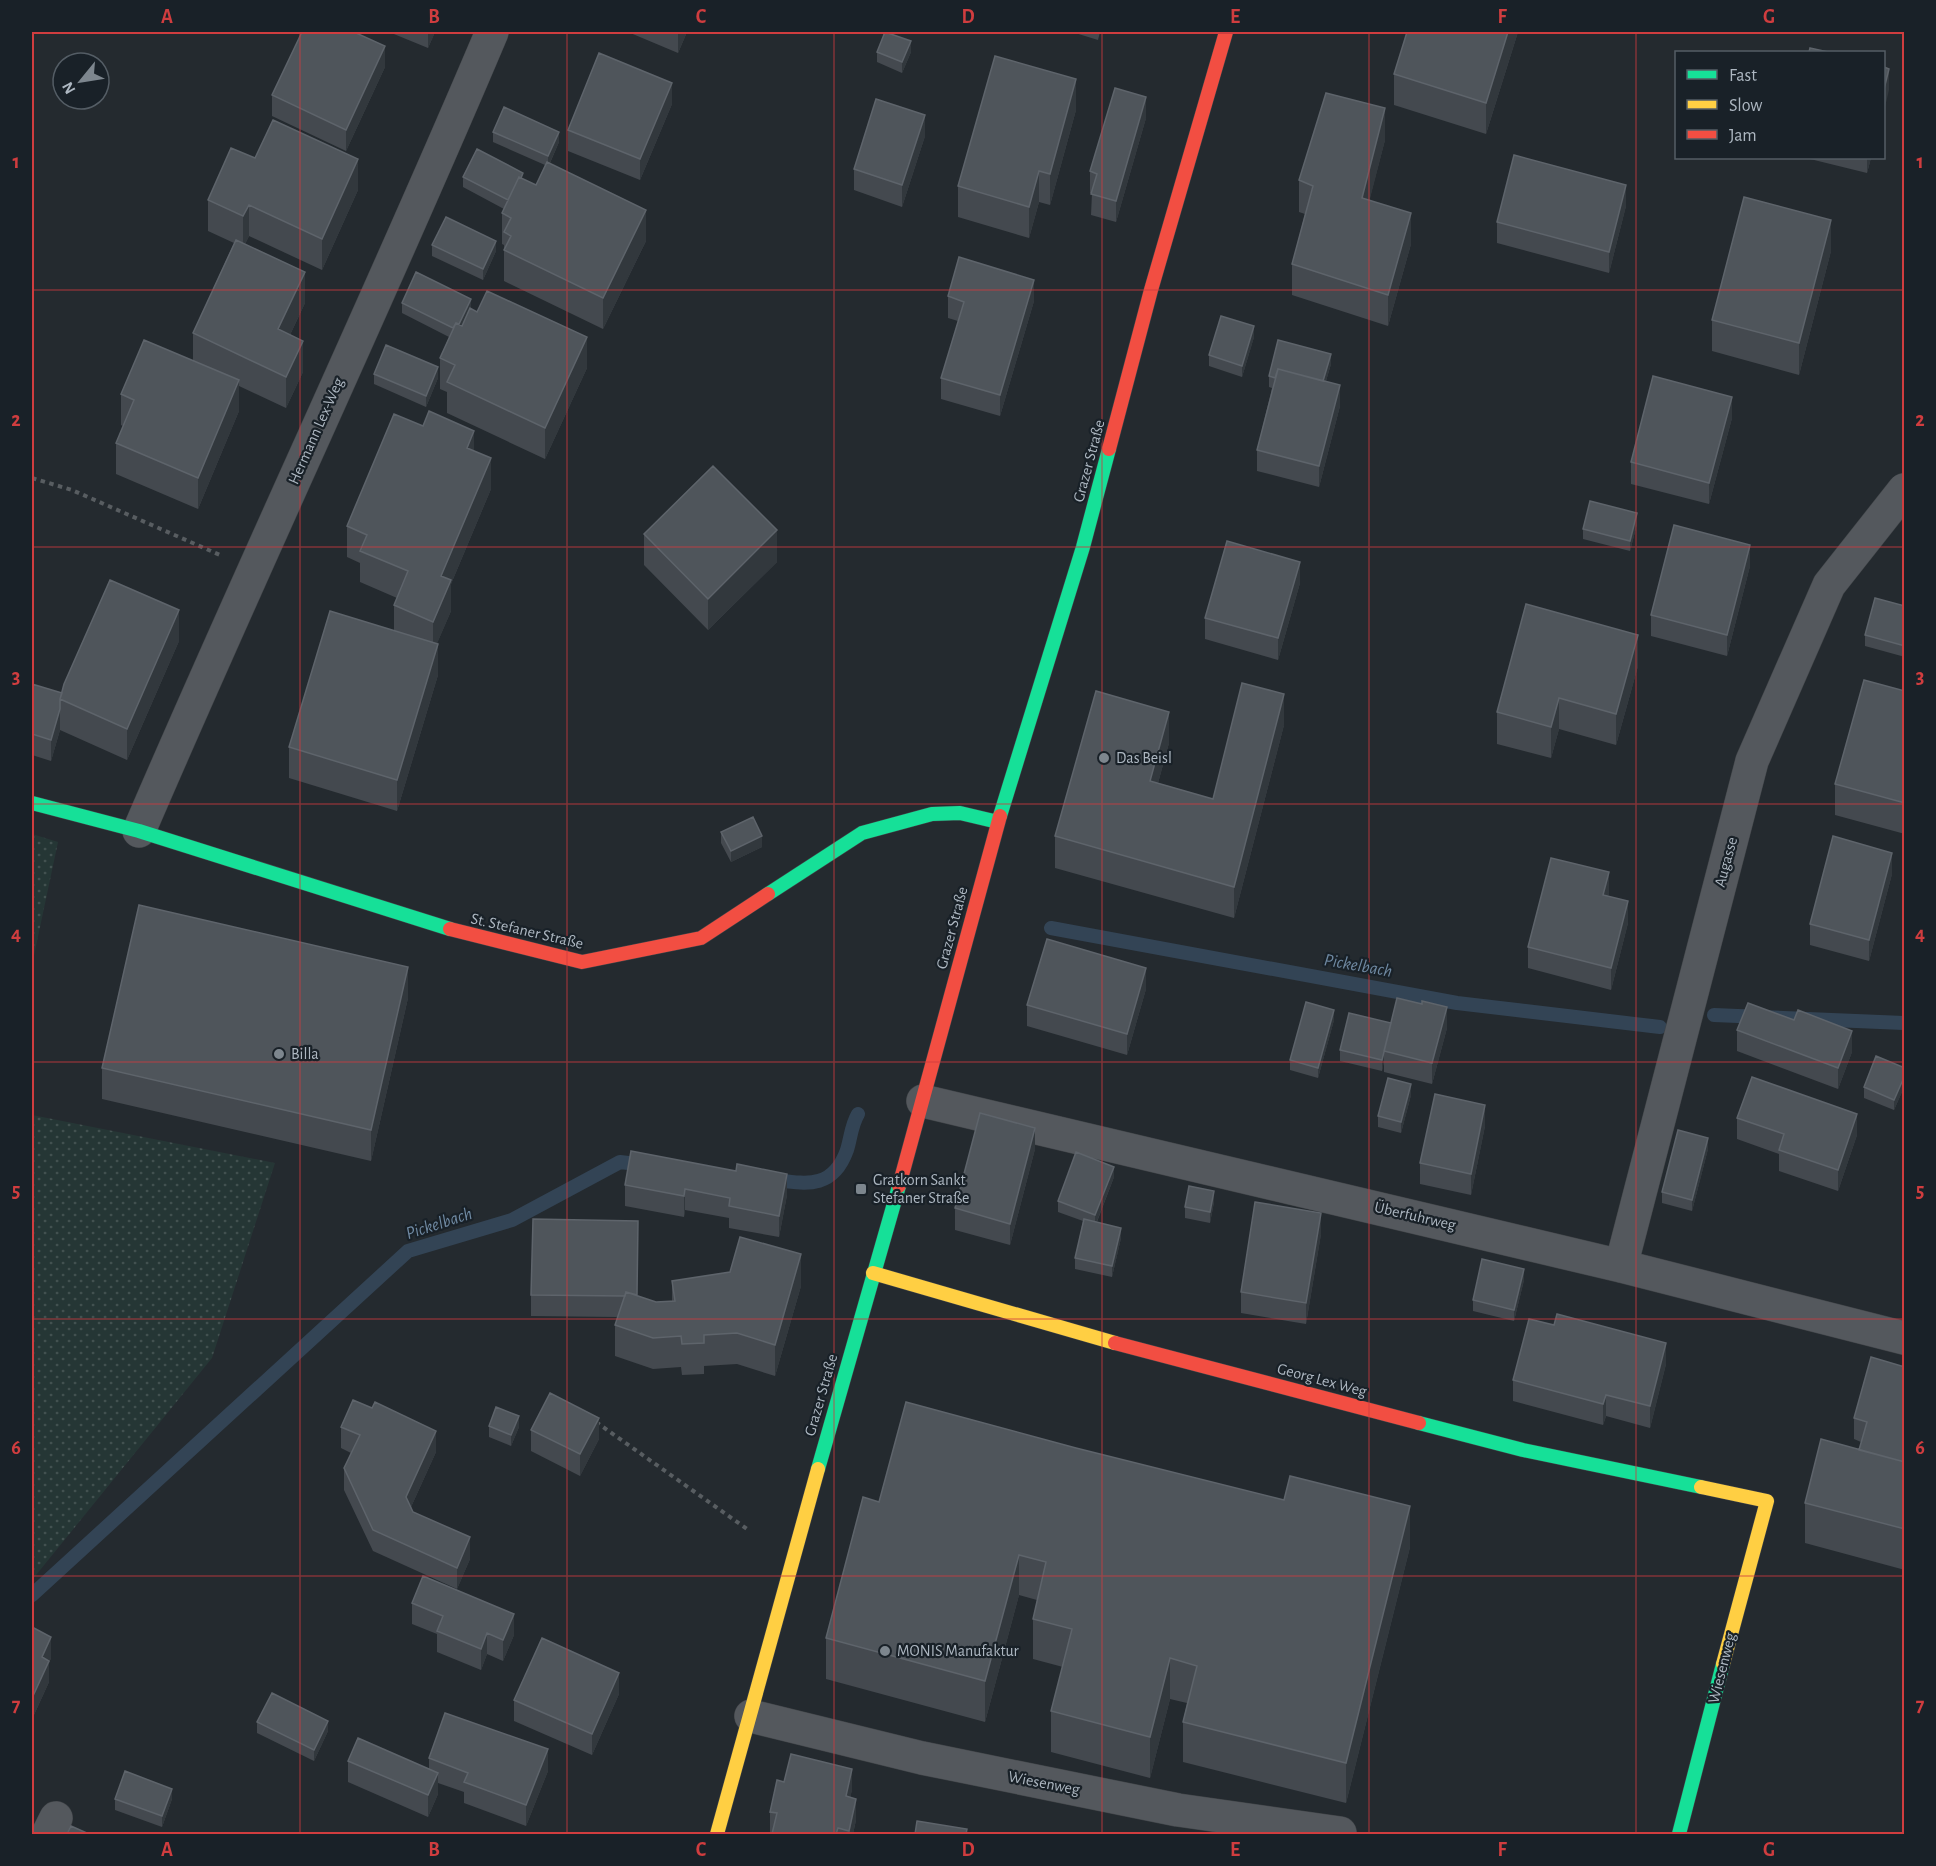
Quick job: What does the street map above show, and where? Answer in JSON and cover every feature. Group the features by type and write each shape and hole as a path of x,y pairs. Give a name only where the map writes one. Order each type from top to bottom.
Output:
{"street":[{"name":"Hermann Lex-Weg","path":"139,831 433,172 492,32"},
{"name":"Grazer Straße","path":"717,1834 751,1716 782,1595 923,1101 998,822 1083,547 1148,300 1226,32"},
{"name":"Augasse","path":"1621,1266 1752,761 1829,585 1905,490"},
{"name":"St. Stefaner Straße","path":"32,803 139,831 438,926 582,962 701,938 862,833 932,814 960,813 998,822"},
{"name":"Überfuhrweg","path":"923,1101 1621,1266 1905,1338"},
{"name":"Georg Lex Weg","path":"873,1273 1104,1340 1523,1450 1767,1501"},
{"name":"Wiesenweg","path":"1679,1834 1767,1501"},
{"name":"Wiesenweg","path":"751,1716 922,1758 1178,1810 1340,1833"}],"path":[{"path":"32,478 72,490 254,570"},
{"path":"593,1419 747,1529"}],"shaded area":[{"path":"32,834 58,842 32,965"},
{"path":"32,1115 275,1163 212,1358 32,1580"}],"building":[{"path":"302,32 354,32 385,46 346,130 272,95"},
{"path":"885,32 911,41 902,62 877,52"},
{"path":"1407,32 1508,32 1486,103 1394,74"},
{"path":"599,53 672,83 640,159 568,130"},
{"path":"995,56 1076,79 1050,174 1039,171 1029,207 958,186"},
{"path":"1885,67 1889,69 1885,85"},
{"path":"1115,88 1146,97 1116,201 1091,194 1097,174 1090,171"},
{"path":"1326,93 1385,108 1362,198 1411,213 1388,295 1292,264 1313,186 1299,180"},
{"path":"876,99 925,115 902,185 854,169"},
{"path":"504,107 559,132 548,156 493,132"},
{"path":"273,120 358,159 322,239 249,205 243,216 208,200 231,148 255,158"},
{"path":"477,149 523,173 508,200 463,177"},
{"path":"1514,155 1626,185 1609,252 1497,222"},
{"path":"547,162 646,210 603,298 504,250 511,236 504,232 511,218 502,213 519,177 536,185"},
{"path":"1744,197 1831,220 1799,343 1712,320"},
{"path":"446,217 496,241 483,269 432,245"},
{"path":"236,240 305,272 278,329 303,341 286,377 193,333"},
{"path":"959,257 1034,280 1000,395 941,378 964,302 948,296"},
{"path":"416,272 471,299 459,324 456,323 453,328 402,303"},
{"path":"487,291 587,337 545,428 447,382 455,365 440,358 456,323 462,326 470,308 477,312"},
{"path":"1221,316 1254,326 1242,366 1209,355"},
{"path":"144,340 239,380 198,478 116,443 134,400 121,394"},
{"path":"1278,340 1331,354 1323,381 1278,369 1275,378 1269,376"},
{"path":"386,345 438,367 426,396 374,374"},
{"path":"1278,369 1340,385 1319,466 1257,450"},
{"path":"1653,376 1732,397 1709,483 1631,462"},
{"path":"429,411 474,431 467,448 491,458 441,576 451,580 433,622 394,605 408,571 360,551 367,535 347,526 394,414 423,426"},
{"path":"713,466 777,530 708,599 644,534"},
{"path":"1590,501 1637,513 1630,541 1583,529"},
{"path":"1674,525 1750,545 1727,635 1651,615"},
{"path":"1227,541 1300,562 1278,638 1205,618"},
{"path":"110,580 179,610 127,729 60,699 64,684"},
{"path":"1875,598 1905,606 1905,646 1865,635"},
{"path":"1526,604 1638,635 1616,714 1559,698 1551,727 1497,712"},
{"path":"330,611 438,644 397,780 289,747"},
{"path":"1864,680 1905,691 1905,803 1835,784"},
{"path":"1242,683 1284,694 1234,887 1055,836 1096,691 1169,712 1150,781 1213,799"},
{"path":"32,684 62,693 51,740 32,734"},
{"path":"753,817 762,836 731,851 721,832"},
{"path":"1833,836 1892,853 1869,940 1810,924"},
{"path":"1551,858 1609,872 1603,895 1628,901 1611,968 1528,947"},
{"path":"139,905 408,967 371,1130 102,1068"},
{"path":"1047,939 1146,968 1127,1034 1027,1005"},
{"path":"1397,998 1447,1007 1432,1063 1384,1051"},
{"path":"1306,1002 1334,1010 1318,1068 1290,1060"},
{"path":"1748,1003 1794,1020 1798,1010 1852,1031 1838,1068 1737,1030"},
{"path":"1349,1013 1391,1023 1382,1060 1340,1050"},
{"path":"1876,1056 1905,1068 1905,1075 1894,1100 1864,1087"},
{"path":"1752,1077 1857,1114 1838,1170 1779,1150 1784,1134 1737,1118"},
{"path":"1388,1078 1411,1084 1401,1122 1378,1116"},
{"path":"1435,1094 1485,1105 1471,1174 1420,1163"},
{"path":"980,1113 1035,1128 1010,1224 955,1208"},
{"path":"1678,1130 1708,1138 1692,1200 1662,1192"},
{"path":"631,1151 736,1171 737,1164 787,1174 779,1216 729,1206 730,1198 685,1189 684,1196 625,1185"},
{"path":"1076,1152 1114,1167 1095,1215 1058,1201"},
{"path":"1189,1186 1214,1191 1210,1212 1185,1207"},
{"path":"1255,1202 1321,1213 1306,1303 1241,1292"},
{"path":"533,1219 638,1221 637,1295 626,1292 625,1296 531,1295"},
{"path":"1084,1219 1121,1228 1112,1266 1075,1258"},
{"path":"740,1237 801,1254 775,1345 737,1333 704,1335 704,1343 682,1344 681,1336 653,1338 615,1325 626,1292 656,1302 675,1301 672,1281 730,1272"},
{"path":"1482,1259 1524,1269 1514,1310 1473,1300"},
{"path":"1557,1314 1666,1343 1650,1406 1606,1395 1603,1404 1513,1380 1529,1319 1554,1325"},
{"path":"1871,1357 1905,1367 1905,1462 1859,1450 1867,1422 1854,1418"},
{"path":"550,1393 599,1418 580,1454 531,1430"},
{"path":"353,1400 372,1408 375,1402 436,1431 406,1497 413,1512 470,1537 457,1568 373,1530 344,1468 360,1435 341,1427"},
{"path":"906,1402 1076,1448 1284,1500 1290,1476 1410,1506 1346,1763 1183,1722 1197,1666 1170,1658 1150,1737 1051,1711 1072,1629 1033,1619 1046,1562 1019,1555 985,1681 826,1638 863,1497 879,1502"},
{"path":"496,1407 519,1416 511,1435 489,1426"},
{"path":"1821,1439 1905,1462 1905,1529 1805,1503"},
{"path":"423,1576 514,1614 503,1640 487,1633 481,1649 437,1631 443,1616 412,1603"},
{"path":"32,1627 51,1637 42,1657 49,1661 33,1696 32,1695"},
{"path":"542,1638 619,1673 592,1734 514,1700"},
{"path":"272,1693 328,1721 314,1750 257,1722"},
{"path":"445,1713 548,1749 526,1805 464,1782 468,1773 429,1758"},
{"path":"358,1738 438,1773 428,1795 348,1761"},
{"path":"791,1754 852,1769 846,1796 856,1799 849,1831 838,1828 836,1834 772,1834 777,1813 770,1812 777,1780 784,1782"},
{"path":"125,1771 172,1789 162,1816 115,1799"},
{"path":"917,1821 967,1829 966,1834 915,1834"},
{"path":"71,1826 89,1834 67,1834"}],"waterway":[{"name":"Pickelbach","path":"1051,928 1457,1003 1660,1027"},
{"name":"Pickelbach","path":"1714,1015 1904,1023"},
{"name":"Pickelbach","path":"768,1179 804,1183 825,1179 841,1163 858,1114"},
{"name":"Pickelbach","path":"32,1595 408,1251 512,1220 620,1162 645,1165"}],"traffic: fast":[{"path":"1000,816 1083,547 1109,449"},
{"path":"32,803 139,831 450,929"},
{"path":"768,894 862,833 932,814 960,813 998,822"},
{"path":"818,1469 899,1186"},
{"path":"1419,1423 1523,1450 1701,1487"},
{"path":"1679,1834 1723,1664"}],"traffic: slow":[{"path":"873,1273 1115,1343"},
{"path":"717,1834 818,1469"},
{"path":"1701,1487 1767,1501 1723,1664"}],"traffic: jam":[{"path":"1109,449 1151,290 1226,32"},
{"path":"899,1186 1000,816"},
{"path":"450,929 582,962 701,938 768,894"},
{"path":"1115,1343 1419,1423"}],"place":[{"name":"Das Beisl","path":"1104,758"},
{"name":"Billa","path":"279,1054"},
{"name":"Gratkorn Sankt Stefaner Straße","path":"861,1189"},
{"name":"MONIS Manufaktur","path":"885,1651"}]}
